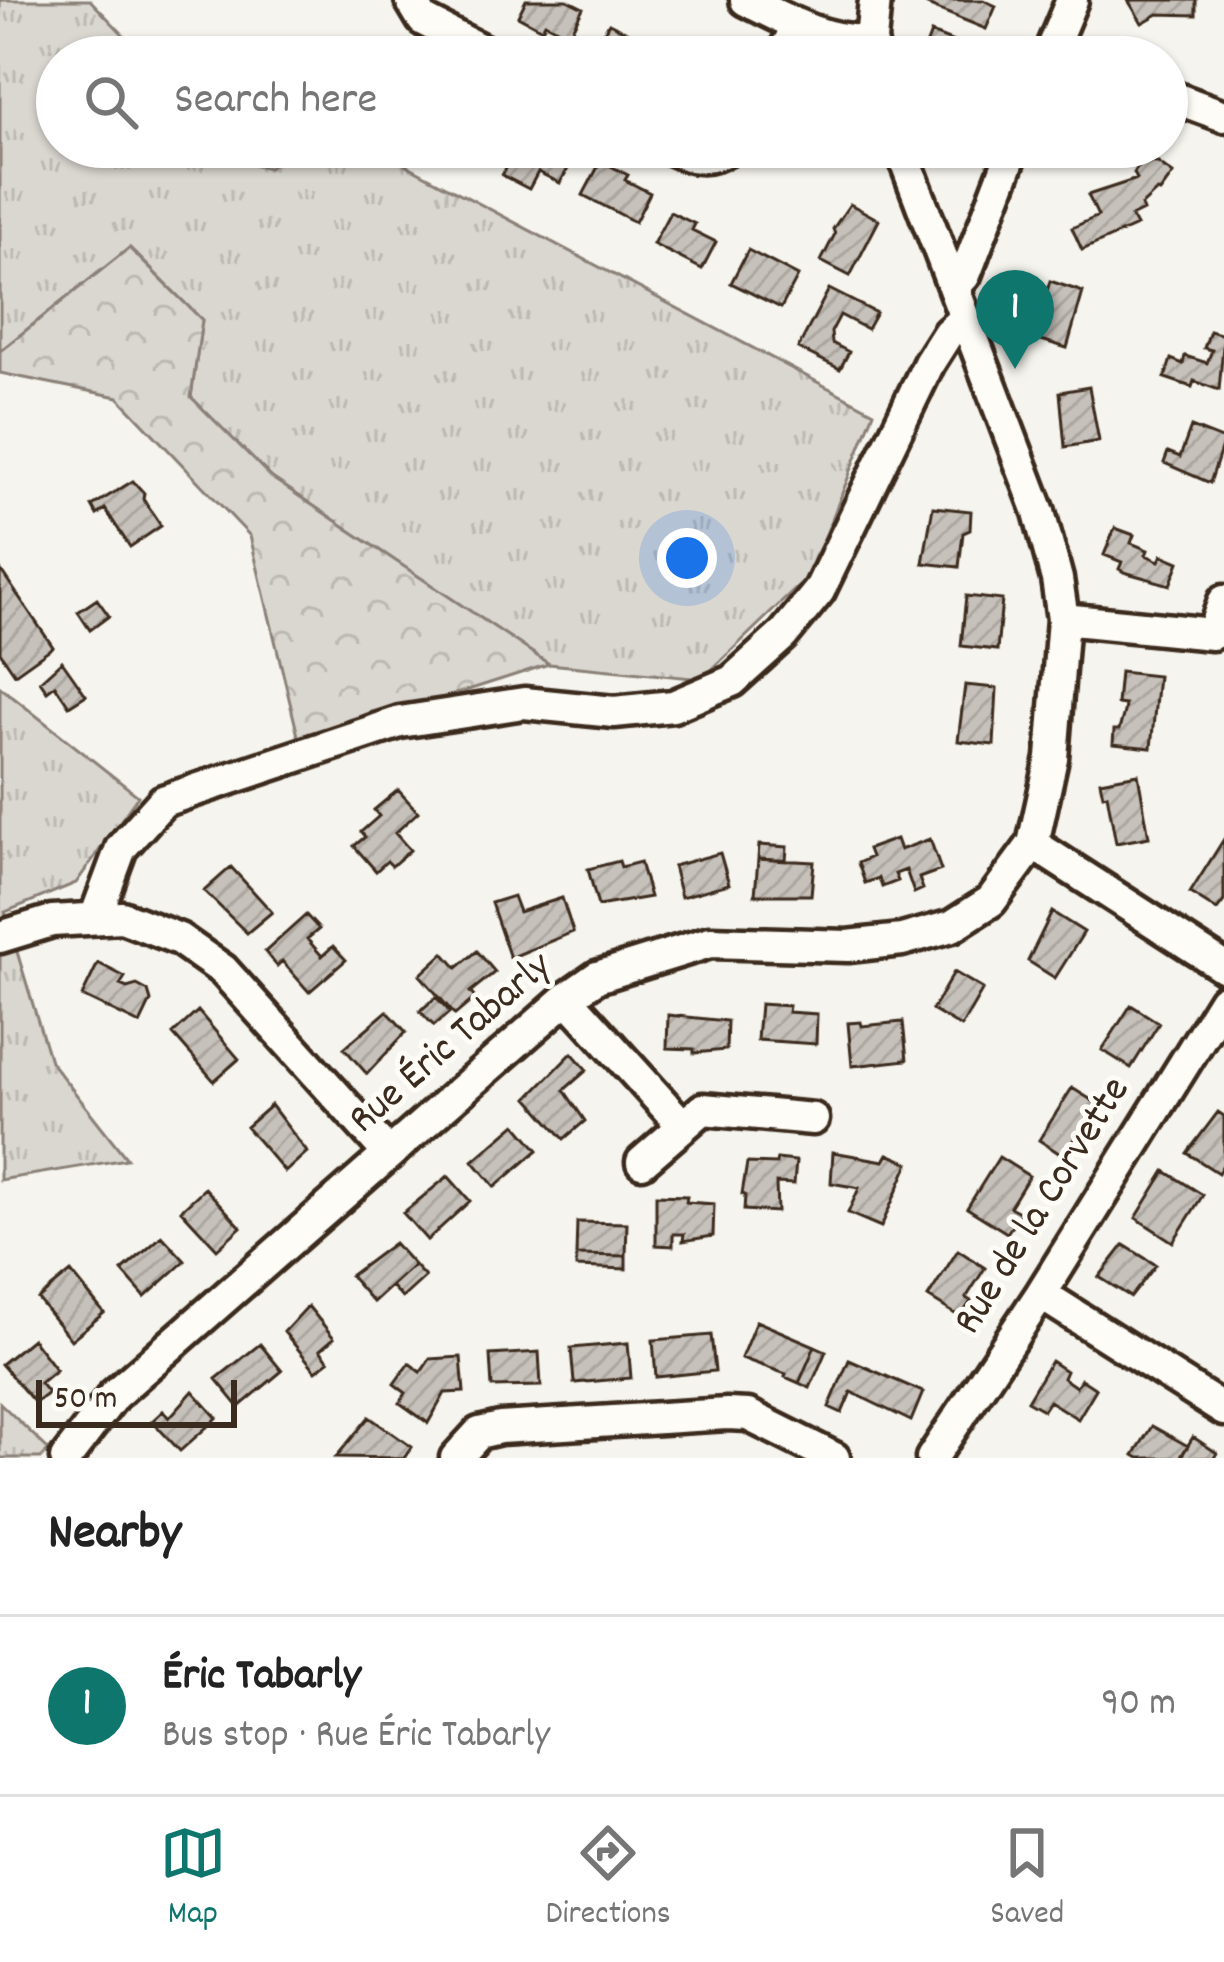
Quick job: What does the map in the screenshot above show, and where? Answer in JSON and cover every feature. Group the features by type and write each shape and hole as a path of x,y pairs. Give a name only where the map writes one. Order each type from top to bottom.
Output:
{"street":[{"path":"411,0 423,20 454,36"},
{"path":"746,0 798,26 832,36"},
{"path":"873,36 875,0"},
{"path":"1060,36 1072,0"},
{"path":"793,36 798,26"},
{"path":"1188,103 1224,116"},
{"name":"Rue Éric Tabarly","path":"66,1458 114,1396 567,998 597,977 710,941 848,946 902,940 952,926 992,901 1034,844 1052,758 1063,620 1057,579 1039,512 908,168"},
{"path":"954,287 965,275 1006,168"},
{"path":"95,918 122,848 163,801 400,722 524,703 614,712 673,706 732,681 783,635 819,592 929,363 948,333 965,318"},
{"path":"1063,620 1212,634 1224,601"},
{"path":"1034,844 1224,967"},
{"path":"0,937 52,920 122,917 179,939 223,970 389,1154"},
{"path":"567,998 682,1126"},
{"name":"Rue de la Corvette","path":"932,1458 1041,1294 1224,1000"},
{"path":"642,1162 703,1109 813,1119"},
{"path":"1041,1294 1224,1410"},
{"path":"455,1458 479,1433 500,1428 748,1414 834,1458"}],"green space":[{"path":"0,0 90,0 125,36 36,36 36,168 412,168 874,412 810,575 702,679 549,664 272,478 191,397 202,320 130,248 0,351"},
{"path":"129,248 202,320 191,397 272,478 549,664 300,744 250,536 118,397 0,373 0,351"},
{"path":"0,687 138,796 76,883 5,912 50,1061 127,1159 0,1180"},
{"path":"0,1403 49,1450 41,1458 0,1458"}],"building":[{"path":"526,0 567,0 583,8 569,35 545,23 542,29 518,16"},
{"path":"929,0 983,0 996,6 986,29 927,5"},
{"path":"1128,0 1196,0 1196,15 1158,14 1142,23"},
{"path":"609,23 635,36 602,36"},
{"path":"506,168 568,168 560,183 538,172 529,189 502,175"},
{"path":"597,168 614,168 628,175 625,180 650,193 635,222 583,195"},
{"path":"1137,168 1165,168 1173,174 1141,206 1143,211 1131,217 1136,226 1082,250 1072,228 1098,216 1088,195 1137,179"},
{"path":"850,204 879,220 850,276 821,261 835,234 833,229"},
{"path":"670,212 695,224 692,230 716,242 702,269 653,244"},
{"path":"748,250 798,276 781,308 731,283"},
{"path":"1050,281 1083,292 1067,348 1038,339 1036,331 1049,313 1041,310"},
{"path":"829,289 876,313 867,329 840,315 831,332 832,343 849,352 840,369 798,348"},
{"path":"1210,331 1224,335 1219,390 1165,378 1171,359 1183,364 1185,356 1207,363 1212,350 1204,348"},
{"path":"1089,387 1099,441 1065,447 1060,392"},
{"path":"1191,427 1224,440 1210,483 1164,463 1168,452 1180,457"},
{"path":"133,481 161,526 130,547 105,509 97,515 92,506"},
{"path":"933,507 971,511 959,567 923,563"},
{"path":"1115,528 1134,535 1131,543 1148,550 1146,555 1179,562 1170,585 1124,572 1119,569 1122,562 1104,555"},
{"path":"0,569 53,647 15,674 0,652"},
{"path":"966,596 1002,600 997,650 961,646"},
{"path":"97,599 109,616 90,630 78,612"},
{"path":"62,661 86,695 69,706 55,685 47,691 40,681"},
{"path":"1120,672 1158,676 1151,748 1113,744 1125,705 1117,704"},
{"path":"965,685 997,688 994,745 958,741"},
{"path":"1138,774 1149,837 1116,843 1100,781"},
{"path":"398,790 418,812 395,833 410,850 392,866 387,861 376,871 354,846 379,816 374,810"},
{"path":"896,839 900,850 930,839 941,870 919,878 923,889 914,893 906,870 895,874 898,881 882,887 879,878 865,883 858,863 871,857 868,849"},
{"path":"1224,839 1224,901 1217,910 1190,893"},
{"path":"759,845 787,847 786,861 758,859"},
{"path":"720,853 729,884 681,897 673,866"},
{"path":"758,859 814,862 811,895 755,895"},
{"path":"619,861 621,867 640,862 650,897 598,906 588,869"},
{"path":"231,867 272,912 247,933 204,891"},
{"path":"513,896 519,912 562,898 573,932 510,958 491,903"},
{"path":"1052,912 1084,932 1055,978 1028,961"},
{"path":"306,915 319,929 307,939 322,956 333,946 346,960 309,992 282,961 277,966 265,952"},
{"path":"477,951 495,972 470,992 475,998 455,1015 420,975 444,953 457,968"},
{"path":"98,963 125,977 120,985 148,991 151,1001 140,1024 82,996"},
{"path":"954,972 983,989 961,1027 932,1010"},
{"path":"436,997 450,1012 434,1026 420,1011"},
{"path":"760,1004 817,1014 816,1044 757,1040"},
{"path":"1131,1005 1159,1023 1131,1068 1102,1050"},
{"path":"198,1011 239,1059 214,1081 173,1034"},
{"path":"387,1011 406,1032 367,1074 344,1048"},
{"path":"668,1015 727,1021 726,1050 694,1053 694,1049 667,1048"},
{"path":"861,1022 862,1026 903,1022 907,1060 852,1066 848,1023"},
{"path":"572,1053 587,1070 564,1090 585,1121 564,1139 528,1098"},
{"path":"1072,1088 1106,1109 1090,1136 1080,1130 1065,1157 1039,1140"},
{"path":"271,1105 307,1152 285,1172 246,1127"},
{"path":"1218,1112 1224,1116 1224,1163 1218,1173 1187,1153"},
{"path":"516,1124 538,1150 495,1187 473,1161"},
{"path":"833,1152 884,1161 888,1154 909,1163 881,1227 848,1213 859,1188 831,1183"},
{"path":"999,1157 1029,1176 1010,1207 1021,1213 1007,1233 967,1208"},
{"path":"777,1159 796,1161 794,1184 776,1183 777,1212 744,1210 747,1163 776,1164"},
{"path":"1165,1171 1203,1195 1173,1242 1136,1218"},
{"path":"448,1176 470,1201 427,1240 403,1213"},
{"path":"205,1188 241,1227 217,1249 181,1210"},
{"path":"656,1195 687,1196 686,1202 714,1204 713,1236 683,1241 684,1234 673,1234 673,1246 656,1245"},
{"path":"577,1222 627,1223 626,1256 576,1255"},
{"path":"162,1236 185,1261 145,1297 122,1271"},
{"path":"394,1243 414,1265 373,1302 350,1276"},
{"path":"1124,1245 1156,1265 1131,1297 1099,1277"},
{"path":"958,1250 985,1268 960,1317 928,1297"},
{"path":"576,1255 626,1256 626,1269 576,1267"},
{"path":"414,1265 425,1277 402,1298 391,1286"},
{"path":"71,1272 104,1313 71,1340 38,1299"},
{"path":"308,1306 334,1338 320,1350 329,1361 316,1371 284,1332"},
{"path":"756,1321 815,1346 799,1383 741,1358"},
{"path":"711,1335 715,1371 656,1377 653,1340"},
{"path":"32,1339 56,1370 40,1383 48,1393 35,1403 1,1364"},
{"path":"628,1343 631,1378 574,1383 571,1348"},
{"path":"260,1344 282,1371 239,1407 216,1379"},
{"path":"815,1346 826,1351 810,1388 799,1383"},
{"path":"539,1352 541,1386 492,1387 490,1355"},
{"path":"461,1357 464,1392 445,1393 428,1423 400,1403 406,1393 394,1384 409,1363 421,1372 430,1359"},
{"path":"849,1360 923,1392 911,1421 851,1392 842,1413 829,1407"},
{"path":"1051,1361 1066,1371 1063,1378 1076,1387 1081,1379 1096,1389 1078,1419 1049,1401 1043,1410 1027,1401"},
{"path":"193,1391 217,1418 180,1451 152,1421 163,1411 169,1418"},
{"path":"369,1417 412,1447 404,1458 336,1457"},
{"path":"1152,1426 1188,1446 1180,1458 1134,1455"},
{"path":"1193,1437 1217,1453 1214,1458 1180,1458"}],"place":[{"name":"Éric Tabarly","path":"1015,369"}]}
